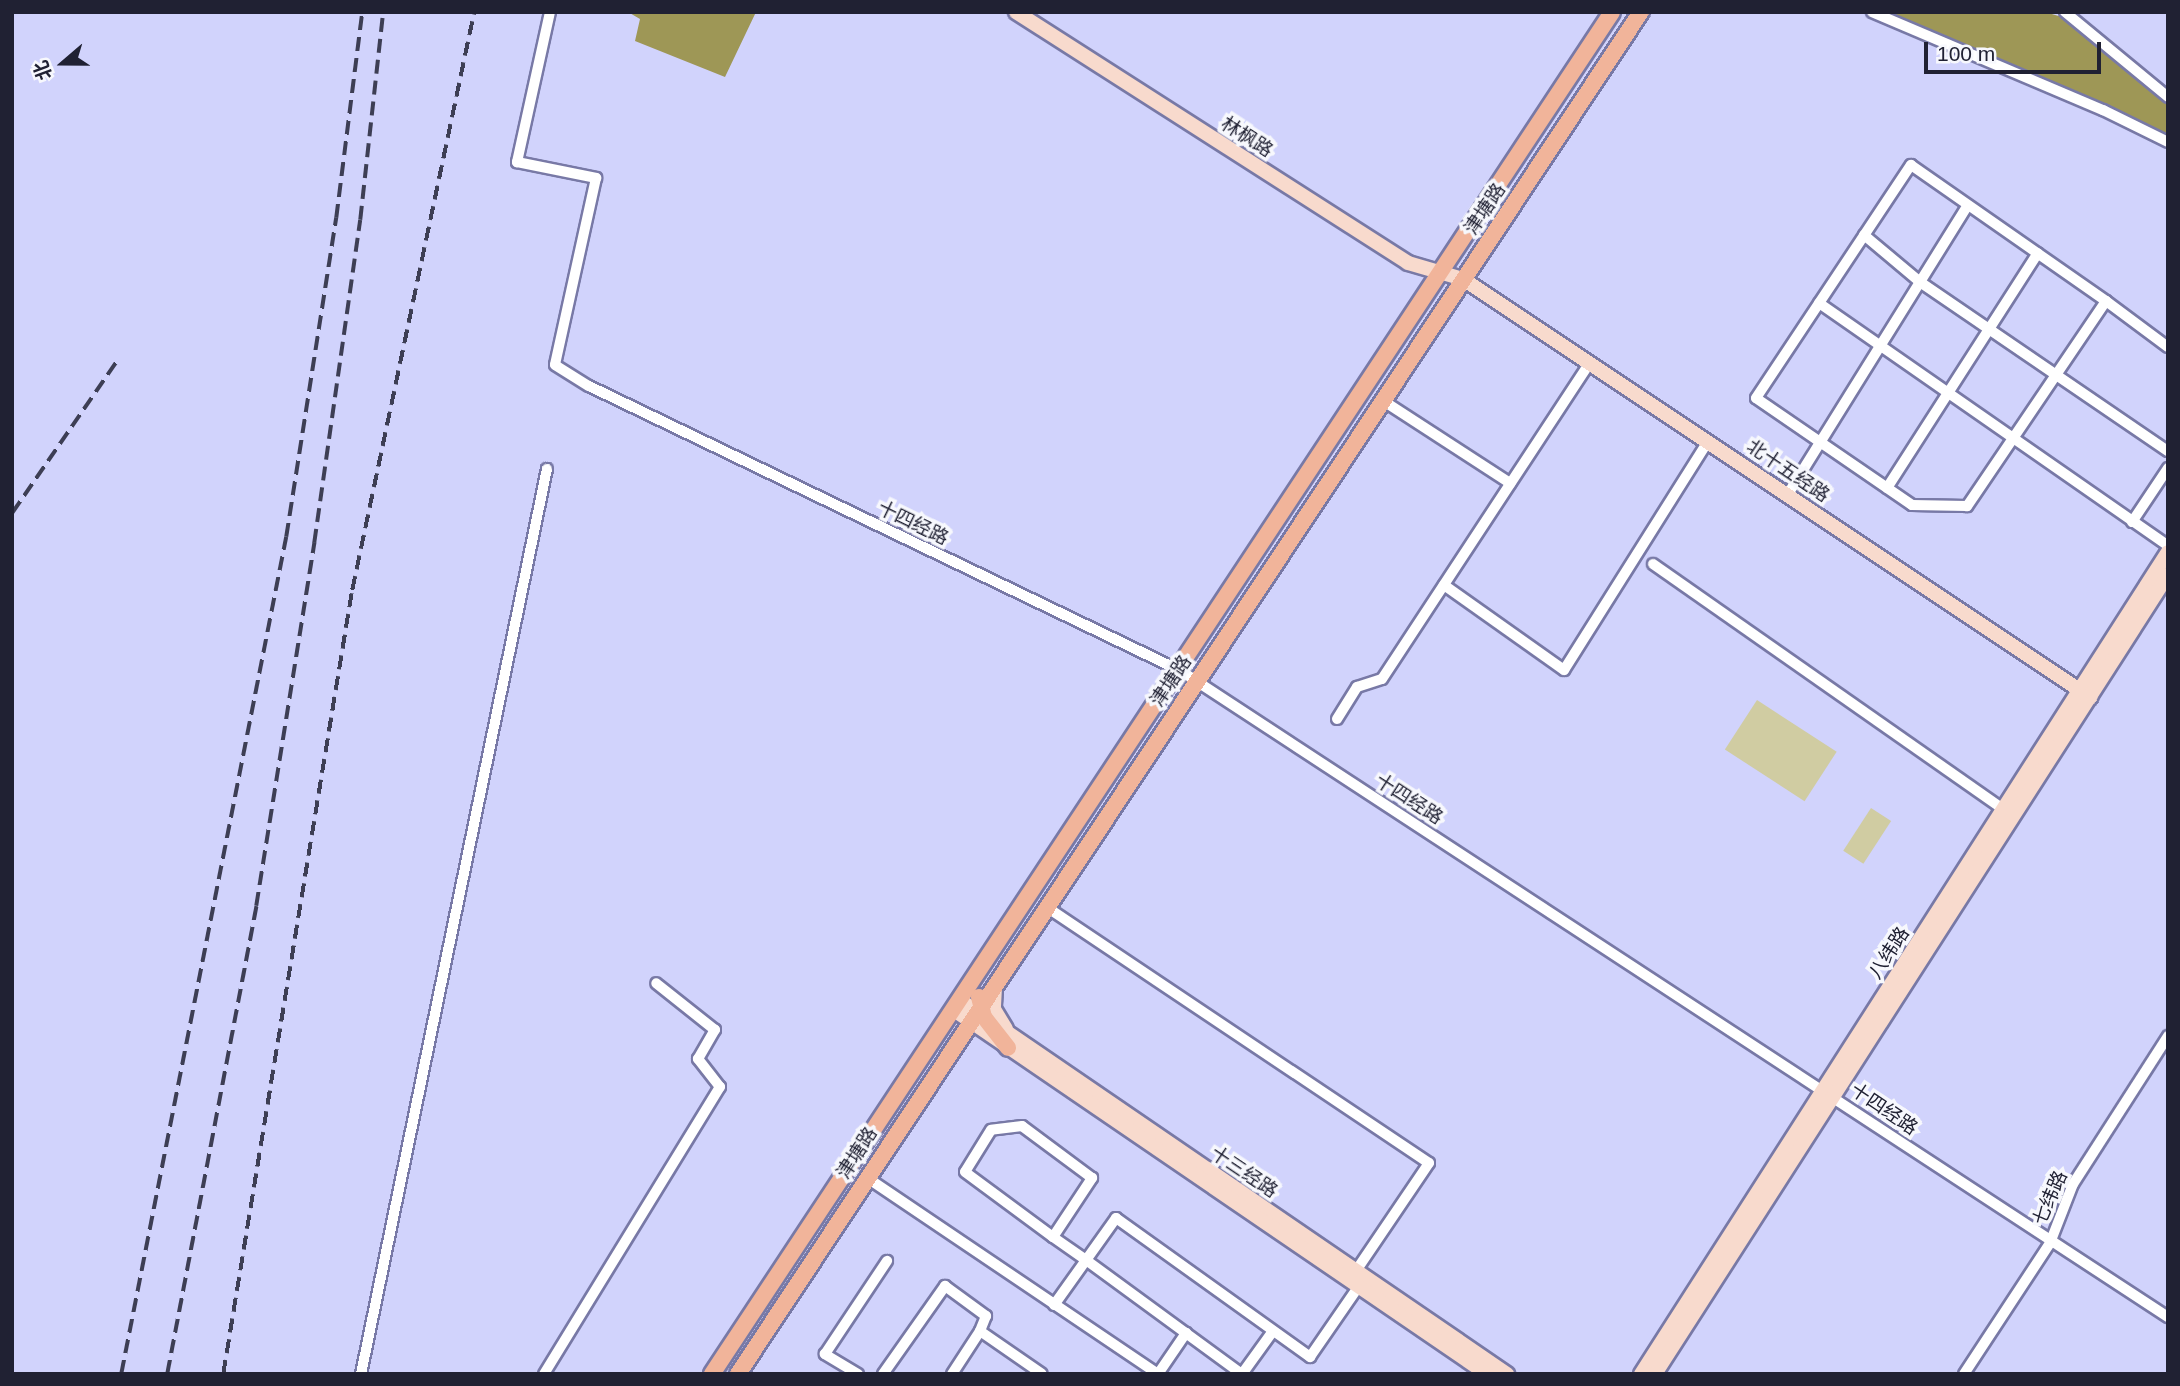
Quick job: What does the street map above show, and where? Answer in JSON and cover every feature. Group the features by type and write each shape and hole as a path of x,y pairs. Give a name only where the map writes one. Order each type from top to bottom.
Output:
{"main road":[{"name":"津塘路","path":"712,1374 1181,671 1612,12"},
{"name":"津塘路","path":"738,1374 977,1013 997,978 1641,12"},
{"path":"983,967 977,1013 1011,1043"}],"street":[{"name":"十四经路","path":"550,12 517,162 596,178 555,365 589,386 1181,671 1829,1093 2050,1243 2168,1317"},
{"name":"林枫路","path":"1016,12 1408,263 1423,271 1445,270 1463,279"},
{"path":"1872,12 2104,110 2168,142"},
{"path":"2065,12 2168,97"},
{"path":"2106,301 1967,506 1912,505 1756,398 1911,165 2106,301 2168,347"},
{"path":"1788,494 1968,205"},
{"path":"1864,235 1920,282 2054,376 2168,450"},
{"path":"1887,488 1945,392 2038,253"},
{"name":"北十五经路","path":"1463,279 2085,694"},
{"path":"1819,303 2168,546"},
{"path":"1337,719 1357,687 1382,680 1590,362"},
{"path":"1382,400 1510,483"},
{"path":"1444,584 1564,670 1708,441"},
{"path":"2132,522 2168,468"},
{"path":"361,1374 547,469"},
{"name":"八纬路","path":"1640,1374 1829,1093 2085,694 2168,552"},
{"path":"1653,565 2004,810"},
{"name":"八纬路","path":"1655,1374 2004,810 2168,575"},
{"path":"1045,906 1429,1163 1310,1357 1116,1218 1054,1305"},
{"path":"997,978 994,1009 1011,1043"},
{"path":"544,1374 720,1087 698,1059 715,1030 656,983"},
{"path":"957,1005 977,1013"},
{"name":"七纬路","path":"1964,1374 2050,1243 2073,1184 2168,1037"},
{"name":"十三经路","path":"1011,1043 1357,1279 1487,1374"},
{"path":"1053,1237 1092,1178 1022,1126 991,1130 965,1172 1053,1237 1242,1374 1273,1331"},
{"path":"866,1177 1158,1374 1186,1333"},
{"path":"858,1374 825,1354 887,1261"},
{"name":"十三经路","path":"1357,1279 1507,1374"},
{"path":"883,1374 945,1286 986,1316 980,1331 952,1374"},
{"path":"980,1331 1042,1374"}],"shaded area":[{"path":"628,12 756,12 725,77 635,41 640,19"},
{"path":"1879,12 2045,12 2062,17 2168,102 2168,143 2059,85"},
{"path":"1757,700 1837,752 1805,801 1725,749"},
{"path":"1871,808 1891,821 1863,864 1843,851"}],"railway":[{"path":"121,1374 286,537 336,218 362,12"},
{"path":"167,1374 256,906 314,543 360,220 383,12"},
{"path":"223,1374 352,590 474,12"},
{"path":"12,513 117,361"}]}
